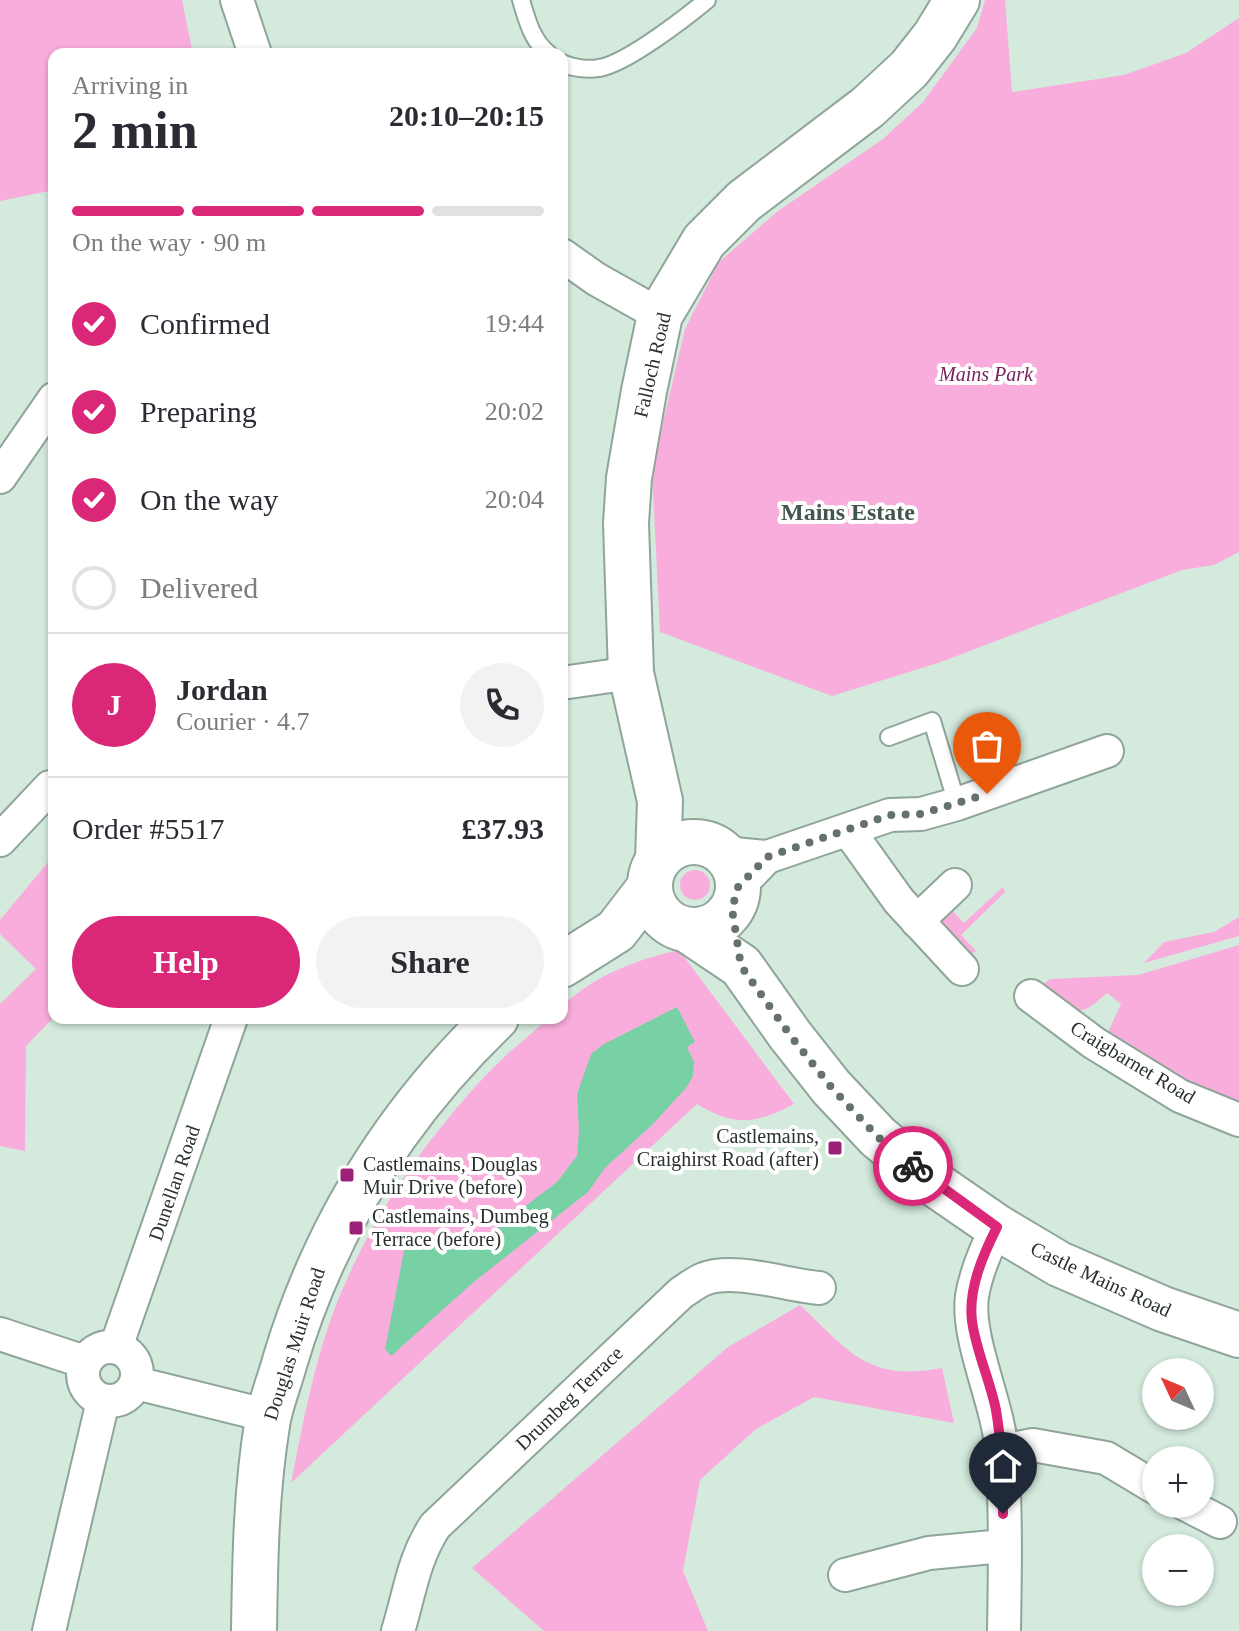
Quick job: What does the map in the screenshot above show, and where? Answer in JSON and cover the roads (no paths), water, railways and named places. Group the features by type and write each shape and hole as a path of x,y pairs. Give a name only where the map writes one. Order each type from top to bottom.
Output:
{"street":[{"path":"237,0 253,48"},
{"name":"Falloch Road","path":"654,874 660,801 631,673 626,523 629,478 660,315 704,241 744,201 868,107 909,69 935,36 957,0"},
{"path":"568,259 660,315"},
{"path":"0,477 48,408"},
{"path":"568,682 631,673"},
{"path":"568,961 616,931 669,850 683,843 732,869 890,815 921,814 957,804 1107,751"},
{"path":"0,840 48,789"},
{"name":"Falloch Road","path":"660,801 732,869"},
{"path":"848,830 899,901 962,969"},
{"path":"616,931 714,926 724,919 732,869"},
{"name":"Castle Mains Road","path":"732,869 741,966"},
{"path":"654,874 656,909 680,928"},
{"path":"917,921 955,885"},
{"name":"Castle Mains Road","path":"680,928 741,966 831,1087 878,1137 936,1185 1059,1264 1163,1309 1239,1335"},
{"name":"Craigbarnet Road","path":"1031,996 1094,1043 1180,1096 1239,1120"},
{"name":"Dunellan Road","path":"116,1347 228,1024"},
{"name":"Douglas Muir Road","path":"254,1631 256,1508 269,1416 298,1318 321,1260 345,1213 396,1130 490,1024"},
{"path":"997,1227 977,1274 972,1298 972,1321 995,1406 1002,1451 1004,1631"},
{"name":"Drumbeg Terrace","path":"398,1631 414,1565 435,1526 681,1293 702,1279 720,1275 819,1288"},
{"path":"0,1334 85,1362"},
{"path":"116,1347 125,1351 135,1362 136,1383 126,1396 112,1402 103,1401 91,1395 84,1386 82,1374 85,1362 94,1351 116,1347"},
{"path":"136,1383 269,1416"},
{"path":"49,1631 103,1401"},
{"path":"1002,1451 1033,1445 1106,1458 1142,1480"},
{"path":"1212,1518 1220,1522"},
{"path":"845,1575 929,1553 1003,1546"}],"lane":[{"path":"521,0 541,48"},
{"path":"568,64 601,68 664,33 707,0"},
{"path":"889,737 932,721 957,804"}],"place":[{"name":"Castlemains, Craighirst Road (after)","path":"835,1148"},
{"name":"Castlemains, Douglas Muir Drive (before)","path":"347,1175"},
{"name":"Castlemains, Dumbeg Terrace (before)","path":"356,1228"}],"district":[{"name":"Mains Estate","path":"848,512"}],"park label":[{"name":"Mains Park","path":"986,374"}]}
